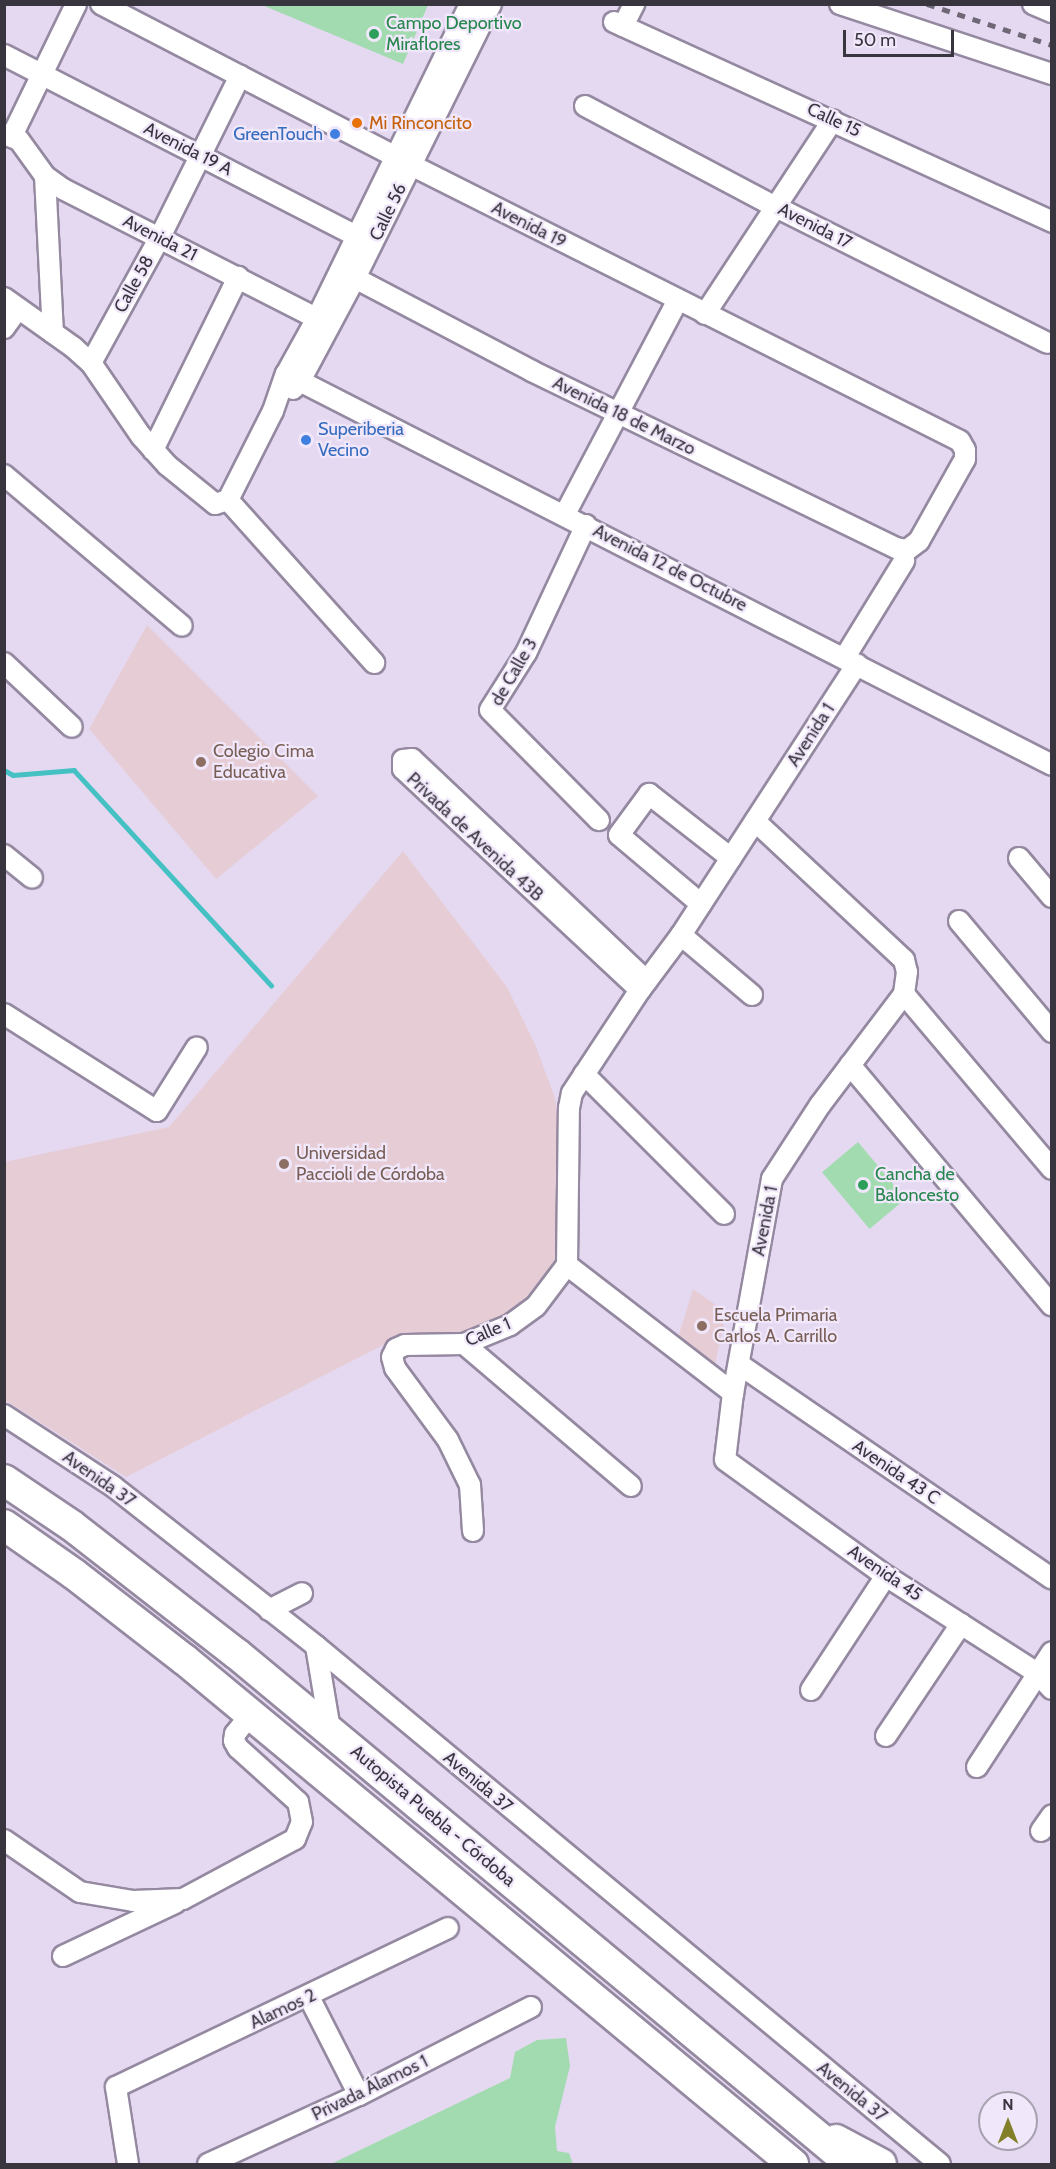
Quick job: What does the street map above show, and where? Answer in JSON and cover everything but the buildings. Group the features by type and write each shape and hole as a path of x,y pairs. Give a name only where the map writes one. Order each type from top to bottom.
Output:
{"highway":[{"name":"Autopista Puebla - Córdoba","path":"4,1480 71,1525 154,1588 330,1730 851,2164"},
{"name":"Autopista Puebla - Córdoba","path":"4,1525 108,1600 251,1714 793,2164"},
{"path":"788,2113 881,2164"}],"street":[{"path":"8,135 76,4"},
{"name":"Avenida 19","path":"101,4 403,161 960,441 965,450 965,459 919,541 900,555"},
{"name":"Calle 56","path":"403,161 470,4"},
{"name":"Calle 56","path":"228,500 273,411 324,322 403,161 491,4"},
{"name":"Calle 15","path":"634,4 619,24 1052,222"},
{"path":"840,4 1052,74"},
{"path":"1033,4 1052,12"},
{"name":"Avenida 19 A","path":"4,55 364,240"},
{"name":"Calle 58","path":"91,363 160,237 240,76"},
{"name":"Avenida 17","path":"585,106 776,207 1047,343"},
{"path":"705,314 833,120"},
{"name":"Avenida 21","path":"8,135 27,148 45,176 63,189 324,322"},
{"path":"45,176 53,333"},
{"name":"Calle 56","path":"324,322 355,278 364,240"},
{"path":"153,450 238,277"},
{"name":"Avenida 18 de Marzo","path":"355,278 900,555"},
{"path":"565,514 678,300"},
{"path":"4,328 11,303 91,363 120,408 153,450 215,504 228,500 374,663"},
{"name":"Avenida 12 de Octubre","path":"293,378 565,514 1052,765"},
{"path":"4,475 182,626"},
{"name":"de Calle 3","path":"586,525 526,653 490,710 599,820"},
{"name":"Avenida 1","path":"584,1074 681,934 755,821 851,661 900,555"},
{"path":"4,663 72,727"},
{"name":"Privada de Avenida 43B","path":"412,759 643,986 403,769 403,760 412,759"},
{"path":"701,904 619,835 649,794 731,858"},
{"path":"755,821 904,960 907,972 904,994 1052,1169"},
{"path":"4,855 32,878"},
{"path":"1018,858 1052,897"},
{"path":"959,921 1052,1032"},
{"path":"681,934 752,995"},
{"name":"Avenida 1","path":"725,1453 733,1393 740,1365 772,1179 820,1105 904,994"},
{"path":"4,1014 157,1110 197,1047"},
{"path":"850,1065 1052,1306"},
{"path":"724,1214 584,1074 572,1094 569,1108 567,1265 733,1393"},
{"name":"Calle 1","path":"473,1531 470,1485 448,1440 395,1368 393,1357 396,1349 405,1345 465,1344 482,1338 524,1316 546,1293 567,1265"},
{"path":"465,1344 631,1486"},
{"name":"Avenida 43 C","path":"740,1365 1052,1579"},
{"name":"Avenida 37","path":"4,1415 114,1487 316,1646 940,2164"},
{"name":"Avenida 45","path":"725,1453 725,1460 886,1576 1037,1673 1052,1689"},
{"path":"811,1690 886,1576"},
{"path":"269,1610 302,1593"},
{"path":"886,1736 961,1624"},
{"path":"316,1646 330,1730"},
{"path":"977,1767 1052,1652"},
{"path":"63,1956 183,1899 295,1839 302,1822 298,1802 238,1748 234,1741 235,1734 251,1714"},
{"path":"4,1840 80,1892 132,1900 183,1899"},
{"name":"Alamos 2","path":"128,2164 116,2087 309,1997 448,1928"},
{"path":"309,1997 359,2095"},
{"name":"Privada Álamos 1","path":"208,2164 359,2095 531,2007"}],"shaded area":[{"name":"Colegio Cima Educativa","path":"147,625 318,796 216,879 89,729"},
{"name":"Universidad Paccioli de Córdoba","path":"403,851 507,987 535,1044 555,1098 563,1165 557,1275 524,1310 468,1335 389,1342 126,1477 5,1400 4,1162 169,1127"},
{"name":"Escuela Primaria Carlos A. Carrillo","path":"693,1289 726,1312 714,1370 677,1341"}],"green space":[{"name":"Campo Deportivo Miraflores","path":"262,5 428,5 403,64"},
{"name":"Cancha de Baloncesto","path":"858,1142 906,1199 870,1229 822,1172"},
{"path":"566,2038 570,2066 555,2127 557,2151 569,2153 573,2164 331,2164 510,2078 515,2052 537,2040"}],"waterway":[{"path":"4,770 13,775 74,770 271,985"}],"railway":[{"path":"927,4 1052,45"}],"place":[{"name":"Campo Deportivo Miraflores","path":"374,34"},
{"name":"Mi Rinconcito","path":"357,123"},
{"name":"GreenTouch","path":"335,134"},
{"name":"Superiberia Vecino","path":"306,440"},
{"name":"Colegio Cima Educativa","path":"201,762"},
{"name":"Universidad Paccioli de Córdoba","path":"284,1164"},
{"name":"Cancha de Baloncesto","path":"863,1185"},
{"name":"Escuela Primaria Carlos A. Carrillo","path":"702,1326"}]}
